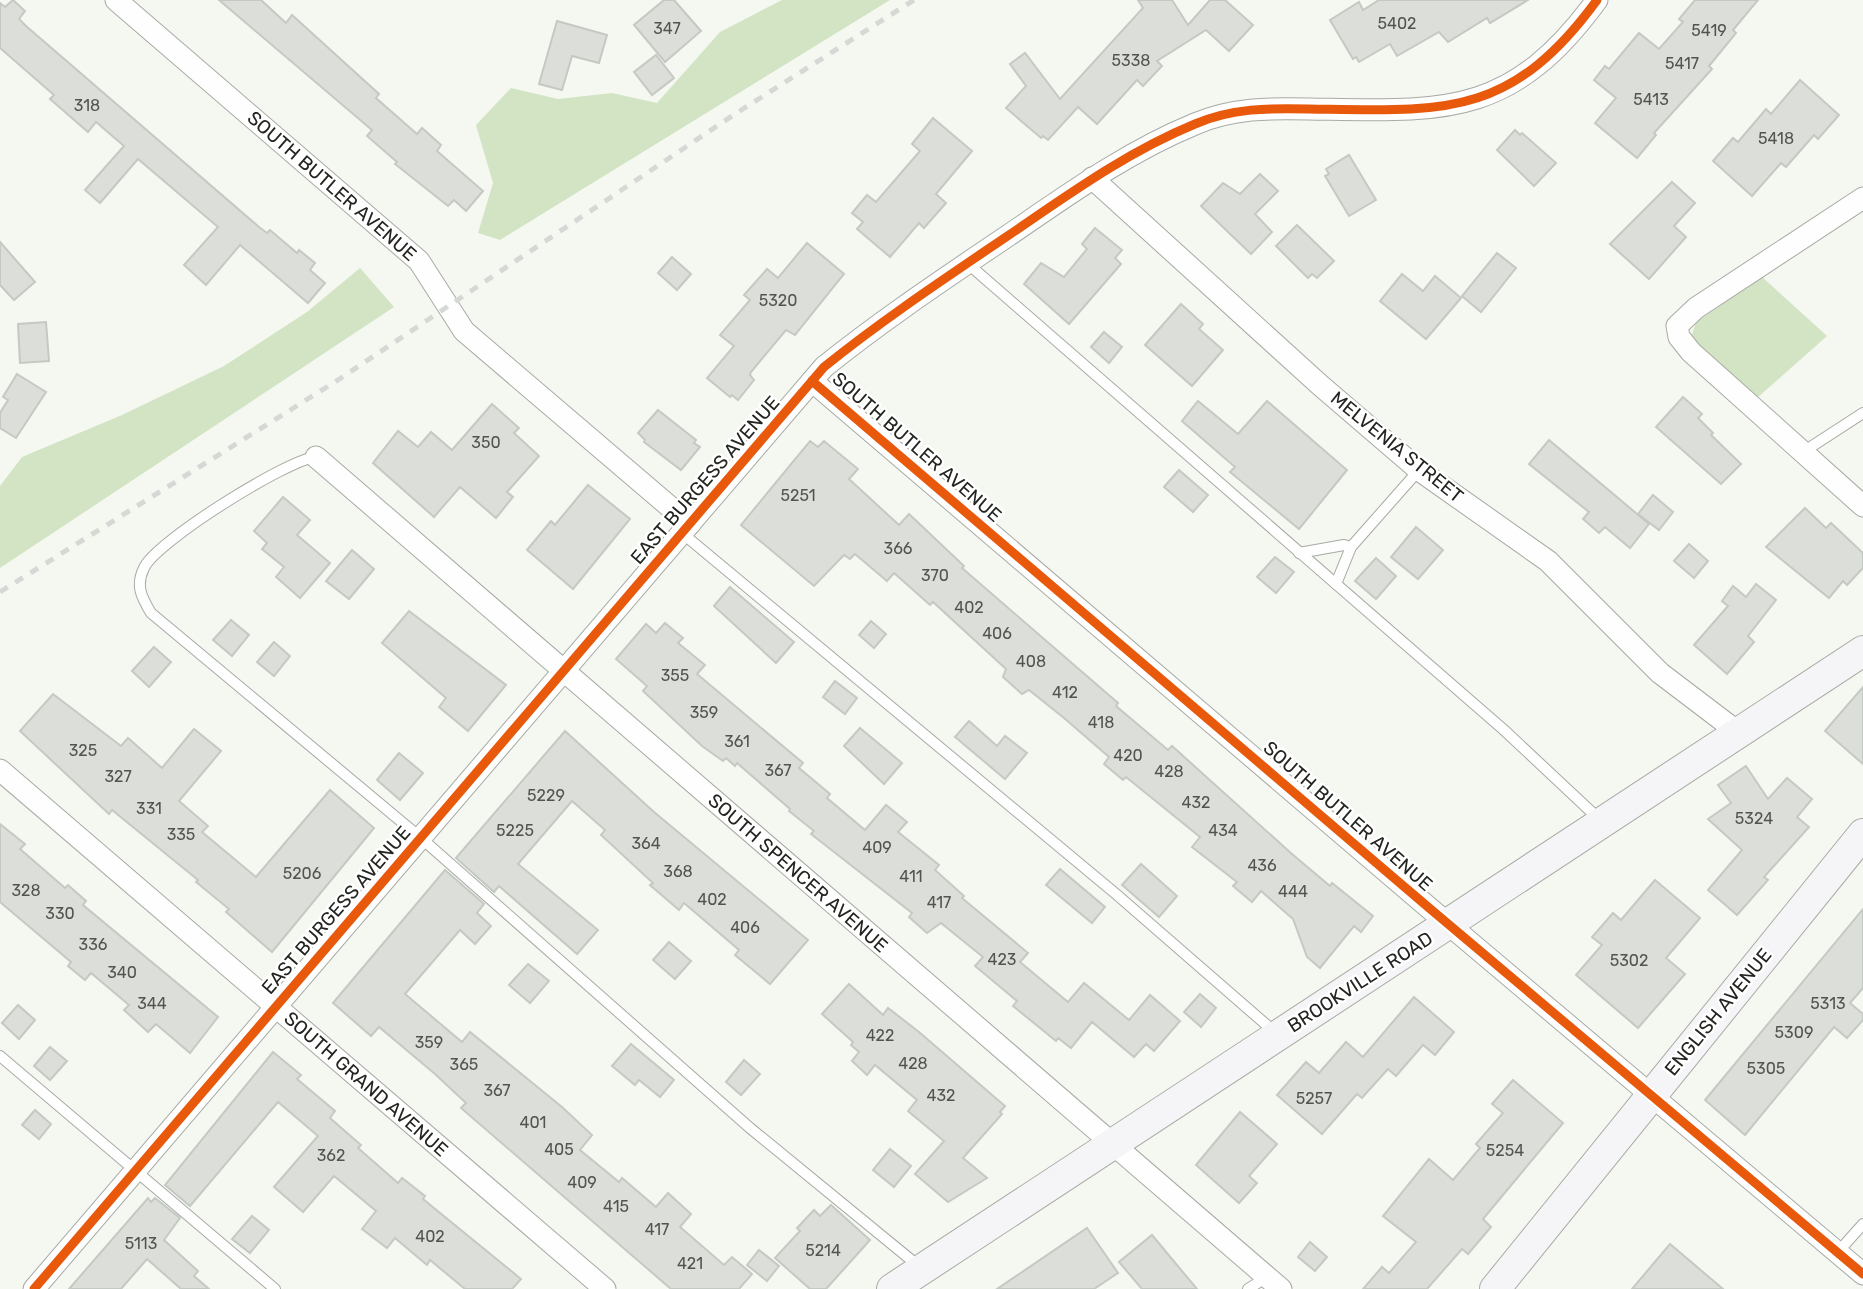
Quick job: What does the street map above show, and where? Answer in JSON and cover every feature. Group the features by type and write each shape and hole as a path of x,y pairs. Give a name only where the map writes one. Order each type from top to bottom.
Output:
{"street":[{"name":"SOUTH BUTLER AVENUE","path":"116,0 419,261 464,331 686,528"},
{"name":"EAST BURGESS AVENUE","path":"34,1289 812,381 832,361 967,263 1092,178 1165,138 1235,111 1277,107 1411,111 1454,106 1485,96 1524,76 1550,56 1597,0"},
{"name":"MELVENIA STREET","path":"1092,178 1233,308 1419,470 1548,561 1660,673 1740,733"},
{"path":"1863,198 1696,309 1677,326 1679,337 1691,352 1863,506"},
{"name":"SOUTH BUTLER AVENUE","path":"812,381 1863,1274"},
{"name":"SOUTH SPENCER AVENUE","path":"316,457 1274,1283"},
{"name":"BROOKVILLE ROAD","path":"892,1289 1863,652"},
{"name":"SOUTH GRAND AVENUE","path":"0,770 605,1289"},
{"name":"ENGLISH AVENUE","path":"1495,1289 1863,834"}],"lane":[{"path":"967,263 1504,730 1602,822"},
{"path":"1803,452 1863,412"},
{"path":"316,457 288,466 213,512 156,552 140,577 140,594 151,613 421,838 750,1128 922,1269"},
{"path":"1336,584 1351,547 1419,470"},
{"path":"686,528 1279,1035"},
{"path":"1299,553 1344,545 1351,547"},
{"path":"0,1056 275,1289"},
{"path":"1838,1252 1863,1224"},
{"path":"1248,1289 1274,1283"}],"green space":[{"path":"782,0 890,0 500,240 478,233 493,183 476,125 511,88 558,99 612,93 657,103 720,32"},
{"path":"360,268 394,307 0,568 0,486 22,457 122,415 224,366 307,312"},
{"path":"1762,277 1827,336 1757,398 1751,397 1691,338 1696,322"}],"building":[{"path":"13,0 25,11 19,19 26,26 259,227 267,233 270,230 297,253 299,250 315,263 310,270 325,283 308,303 240,245 206,285 184,265 218,227 138,159 100,203 85,190 124,146 96,122 88,132 50,99 54,95 0,48 0,3 5,7"},
{"path":"219,0 261,0 286,23 292,15 379,94 376,98 417,134 422,128 441,145 437,151 483,191 466,211 454,200 448,206 395,164 397,162 367,136 372,130"},
{"path":"664,0 674,0 701,31 665,62 634,25"},
{"path":"1138,0 1172,0 1188,25 1210,0 1225,0 1253,25 1229,51 1206,30 1157,61 1162,66 1143,86 1137,80 1097,124 1078,107 1048,140 1043,136 1041,138 1006,108 1026,86 1010,64 1025,53 1060,99 1143,8"},
{"path":"1379,0 1528,0 1490,23 1487,18 1448,42 1439,32 1397,56 1390,44 1359,62 1356,57 1353,59 1330,20 1359,2 1363,10"},
{"path":"1695,0 1758,0 1733,30 1736,33 1709,66 1712,69 1654,133 1656,135 1637,158 1595,123 1616,98 1594,80 1605,66 1609,69 1639,33 1659,49 1683,22 1679,19"},
{"path":"557,21 607,35 599,63 572,56 562,90 539,84"},
{"path":"656,55 674,78 652,95 634,72"},
{"path":"1800,80 1839,115 1818,139 1814,135 1786,167 1781,163 1752,196 1713,161 1733,138 1738,142 1766,109 1771,114"},
{"path":"933,118 972,151 936,194 946,203 924,228 919,223 890,257 857,229 863,222 852,213 867,195 876,202 920,151 912,144"},
{"path":"1515,130 1556,163 1534,186 1497,150"},
{"path":"1349,155 1376,200 1349,216 1325,176 1329,174 1326,169"},
{"path":"1260,174 1278,191 1255,214 1272,232 1251,254 1201,206 1223,183 1240,194"},
{"path":"1672,182 1695,203 1674,226 1686,237 1649,279 1610,244"},
{"path":"1297,225 1334,261 1317,278 1312,274 1308,278 1276,246"},
{"path":"1095,228 1122,250 1115,258 1121,264 1069,324 1024,284 1041,263 1064,277 1087,249 1082,244"},
{"path":"0,242 35,282 14,300 0,285"},
{"path":"807,243 844,274 795,335 786,330 751,372 754,380 738,400 732,395 730,397 707,378 734,346 720,335 750,300 744,295 767,269 778,278"},
{"path":"1497,253 1516,268 1481,312 1462,296"},
{"path":"672,257 691,274 677,290 658,273"},
{"path":"1402,274 1423,291 1435,276 1461,298 1426,339 1380,301"},
{"path":"1181,304 1203,324 1199,329 1223,350 1192,386 1145,345"},
{"path":"46,322 49,361 20,363 18,324"},
{"path":"1104,332 1122,347 1109,363 1091,347"},
{"path":"17,374 46,392 16,438 0,428 0,413 8,400 3,397"},
{"path":"1683,397 1702,414 1698,418 1713,433 1711,435 1741,464 1721,484 1656,427"},
{"path":"1198,401 1238,434 1267,401 1347,470 1299,529 1230,472 1235,467 1182,421"},
{"path":"492,404 519,428 514,433 539,456 507,492 513,497 496,518 460,487 434,517 373,463 398,431 418,447 431,432 452,450"},
{"path":"658,410 696,440 694,443 700,447 681,470 644,442 638,433"},
{"path":"1549,440 1649,524 1630,548 1605,527 1599,533 1583,519 1589,512 1529,464"},
{"path":"810,441 818,447 824,441 858,469 849,479 899,525 909,514 964,566 962,568 1118,703 1116,706 1168,750 1172,746 1292,854 1330,886 1332,883 1373,916 1361,932 1354,926 1320,968 1307,957 1293,919 1261,891 1252,902 1233,886 1237,882 1192,847 1200,837 1126,777 1123,780 1104,764 1109,757 1064,718 1029,690 1022,694 1003,677 1006,669 933,602 930,605 894,573 887,581 855,554 850,559 844,555 814,586 741,525"},
{"path":"1179,470 1208,495 1193,512 1164,487"},
{"path":"588,485 630,519 573,589 527,550 551,521 555,525"},
{"path":"1653,495 1673,512 1659,530 1638,514"},
{"path":"283,497 310,520 297,535 330,563 300,598 276,577 284,567 262,549 267,543 254,531"},
{"path":"1805,508 1826,528 1831,523 1863,553 1863,568 1847,585 1843,581 1829,598 1766,547"},
{"path":"1416,527 1443,550 1418,579 1391,557"},
{"path":"1689,544 1708,561 1694,578 1674,561"},
{"path":"352,550 374,569 349,599 326,581"},
{"path":"1275,557 1294,572 1276,593 1257,577"},
{"path":"1376,558 1396,576 1376,599 1355,581"},
{"path":"1756,584 1776,600 1748,636 1754,642 1727,674 1694,645 1728,606 1722,601 1733,586 1746,597"},
{"path":"730,587 794,642 776,663 714,606"},
{"path":"409,611 506,685 468,731 439,707 446,698 382,643"},
{"path":"231,620 249,635 232,656 213,640"},
{"path":"871,621 886,634 874,648 859,635"},
{"path":"665,623 683,638 678,643 705,665 697,674 803,763 799,768 830,794 827,798 865,830 886,805 907,822 898,832 939,865 935,870 964,896 962,898 1028,953 1020,962 1068,1002 1084,983 1129,1020 1150,995 1180,1021 1154,1051 1146,1044 1134,1057 1092,1022 1071,1048 1058,1038 1056,1041 1013,1006 1017,1001 975,966 983,957 941,923 927,933 909,917 912,913 811,834 814,831 737,763 735,766 726,758 723,761 702,746 643,691 647,686 616,659 646,624 656,633"},
{"path":"274,642 290,656 274,676 257,662"},
{"path":"154,647 171,662 149,687 132,671"},
{"path":"835,681 857,698 845,714 823,697"},
{"path":"1863,687 1863,764 1825,731"},
{"path":"53,694 121,746 128,738 162,768 194,729 221,751 179,801 208,826 202,832 256,877 330,790 374,828 272,952 226,912 229,909 196,882 198,880 112,810 109,814 20,731"},
{"path":"969,721 997,746 1005,736 1027,753 1005,779 955,737"},
{"path":"860,728 902,763 884,784 844,746"},
{"path":"565,731 654,812 808,940 770,984 735,955 739,950 684,903 679,910 650,885 653,883 601,835 605,830 572,801 518,864 598,930 577,954 499,886 494,892 456,858"},
{"path":"399,753 423,773 400,800 377,780"},
{"path":"1746,766 1768,799 1787,778 1812,799 1797,817 1809,827 1764,877 1768,880 1737,915 1708,890 1742,850 1708,819 1731,803 1718,785"},
{"path":"0,824 25,844 20,849 65,888 68,885 86,901 83,905 218,1017 190,1053 156,1024 148,1032 124,1010 129,1005 91,973 85,980 68,966 71,962 0,902"},
{"path":"1141,864 1177,896 1159,917 1122,885"},
{"path":"1060,869 1105,907 1092,923 1046,885"},
{"path":"445,870 484,904 477,913 491,926 475,944 460,930 405,994 462,1042 470,1032 562,1107 592,1135 580,1150 619,1182 622,1178 656,1207 668,1193 691,1214 680,1227 724,1265 732,1257 752,1274 739,1289 671,1289 461,1108 466,1103 435,1074 379,1027 371,1036 333,1003"},
{"path":"1655,880 1700,918 1666,958 1685,974 1638,1028 1576,975 1602,945 1592,937 1613,913 1621,920"},
{"path":"1863,909 1863,988 1850,1003 1863,1014 1863,1020 1847,1038 1834,1027 1745,1135 1705,1100"},
{"path":"669,942 691,961 675,979 653,960"},
{"path":"528,964 549,981 530,1003 509,985"},
{"path":"849,984 883,1015 888,1008 919,1032 1005,1106 1000,1112 1002,1114 963,1158 987,1178 948,1202 915,1174 944,1141 908,1111 917,1100 875,1065 867,1075 852,1061 859,1052 851,1045 853,1042 822,1014"},
{"path":"1200,994 1216,1008 1201,1027 1184,1012"},
{"path":"1414,997 1454,1032 1435,1055 1423,1045 1396,1076 1388,1069 1362,1098 1357,1094 1322,1134 1277,1095 1306,1062 1319,1073 1346,1042 1363,1057"},
{"path":"18,1005 35,1020 19,1039 2,1023"},
{"path":"631,1044 674,1080 660,1097 639,1080 635,1085 612,1066"},
{"path":"50,1047 67,1061 50,1080 34,1066"},
{"path":"273,1052 301,1075 297,1079 335,1111 330,1118 361,1145 358,1148 398,1183 402,1178 425,1196 423,1199 521,1279 512,1289 465,1289 430,1260 427,1265 395,1238 387,1248 362,1229 376,1211 334,1176 303,1212 274,1187 318,1136 278,1102 190,1206 165,1185"},
{"path":"744,1060 760,1074 741,1095 726,1082"},
{"path":"1513,1080 1563,1123 1483,1219 1491,1227 1468,1254 1462,1249 1427,1289 1363,1289 1382,1267 1389,1273 1416,1242 1383,1216 1429,1159 1453,1180 1480,1148 1476,1144 1503,1113 1492,1104"},
{"path":"35,1110 51,1124 39,1139 22,1125"},
{"path":"1240,1112 1277,1144 1249,1176 1257,1183 1239,1203 1196,1165"},
{"path":"890,1149 911,1166 894,1187 873,1170"},
{"path":"148,1198 151,1202 155,1198 180,1218 164,1240 198,1271 194,1276 209,1289 181,1289 147,1259 121,1289 69,1289"},
{"path":"831,1205 870,1240 826,1289 810,1289 775,1258 800,1231 797,1228 814,1210 820,1216"},
{"path":"252,1216 269,1230 250,1253 232,1239"},
{"path":"1087,1228 1118,1273 1094,1289 997,1289"},
{"path":"1152,1235 1197,1289 1142,1289 1119,1262"},
{"path":"1310,1242 1327,1257 1315,1271 1298,1257"},
{"path":"1670,1244 1723,1289 1632,1289"},
{"path":"759,1250 779,1266 767,1281 747,1265"}],"railway":[{"path":"0,592 338,380 735,114 914,0"}],"cycle path":[{"path":"34,1289 824,367 915,299 1054,204 1122,161 1170,135 1209,119 1251,110 1398,110 1436,107 1471,100 1503,87 1534,68 1565,39 1597,0"},
{"path":"812,381 1863,1274"}]}
